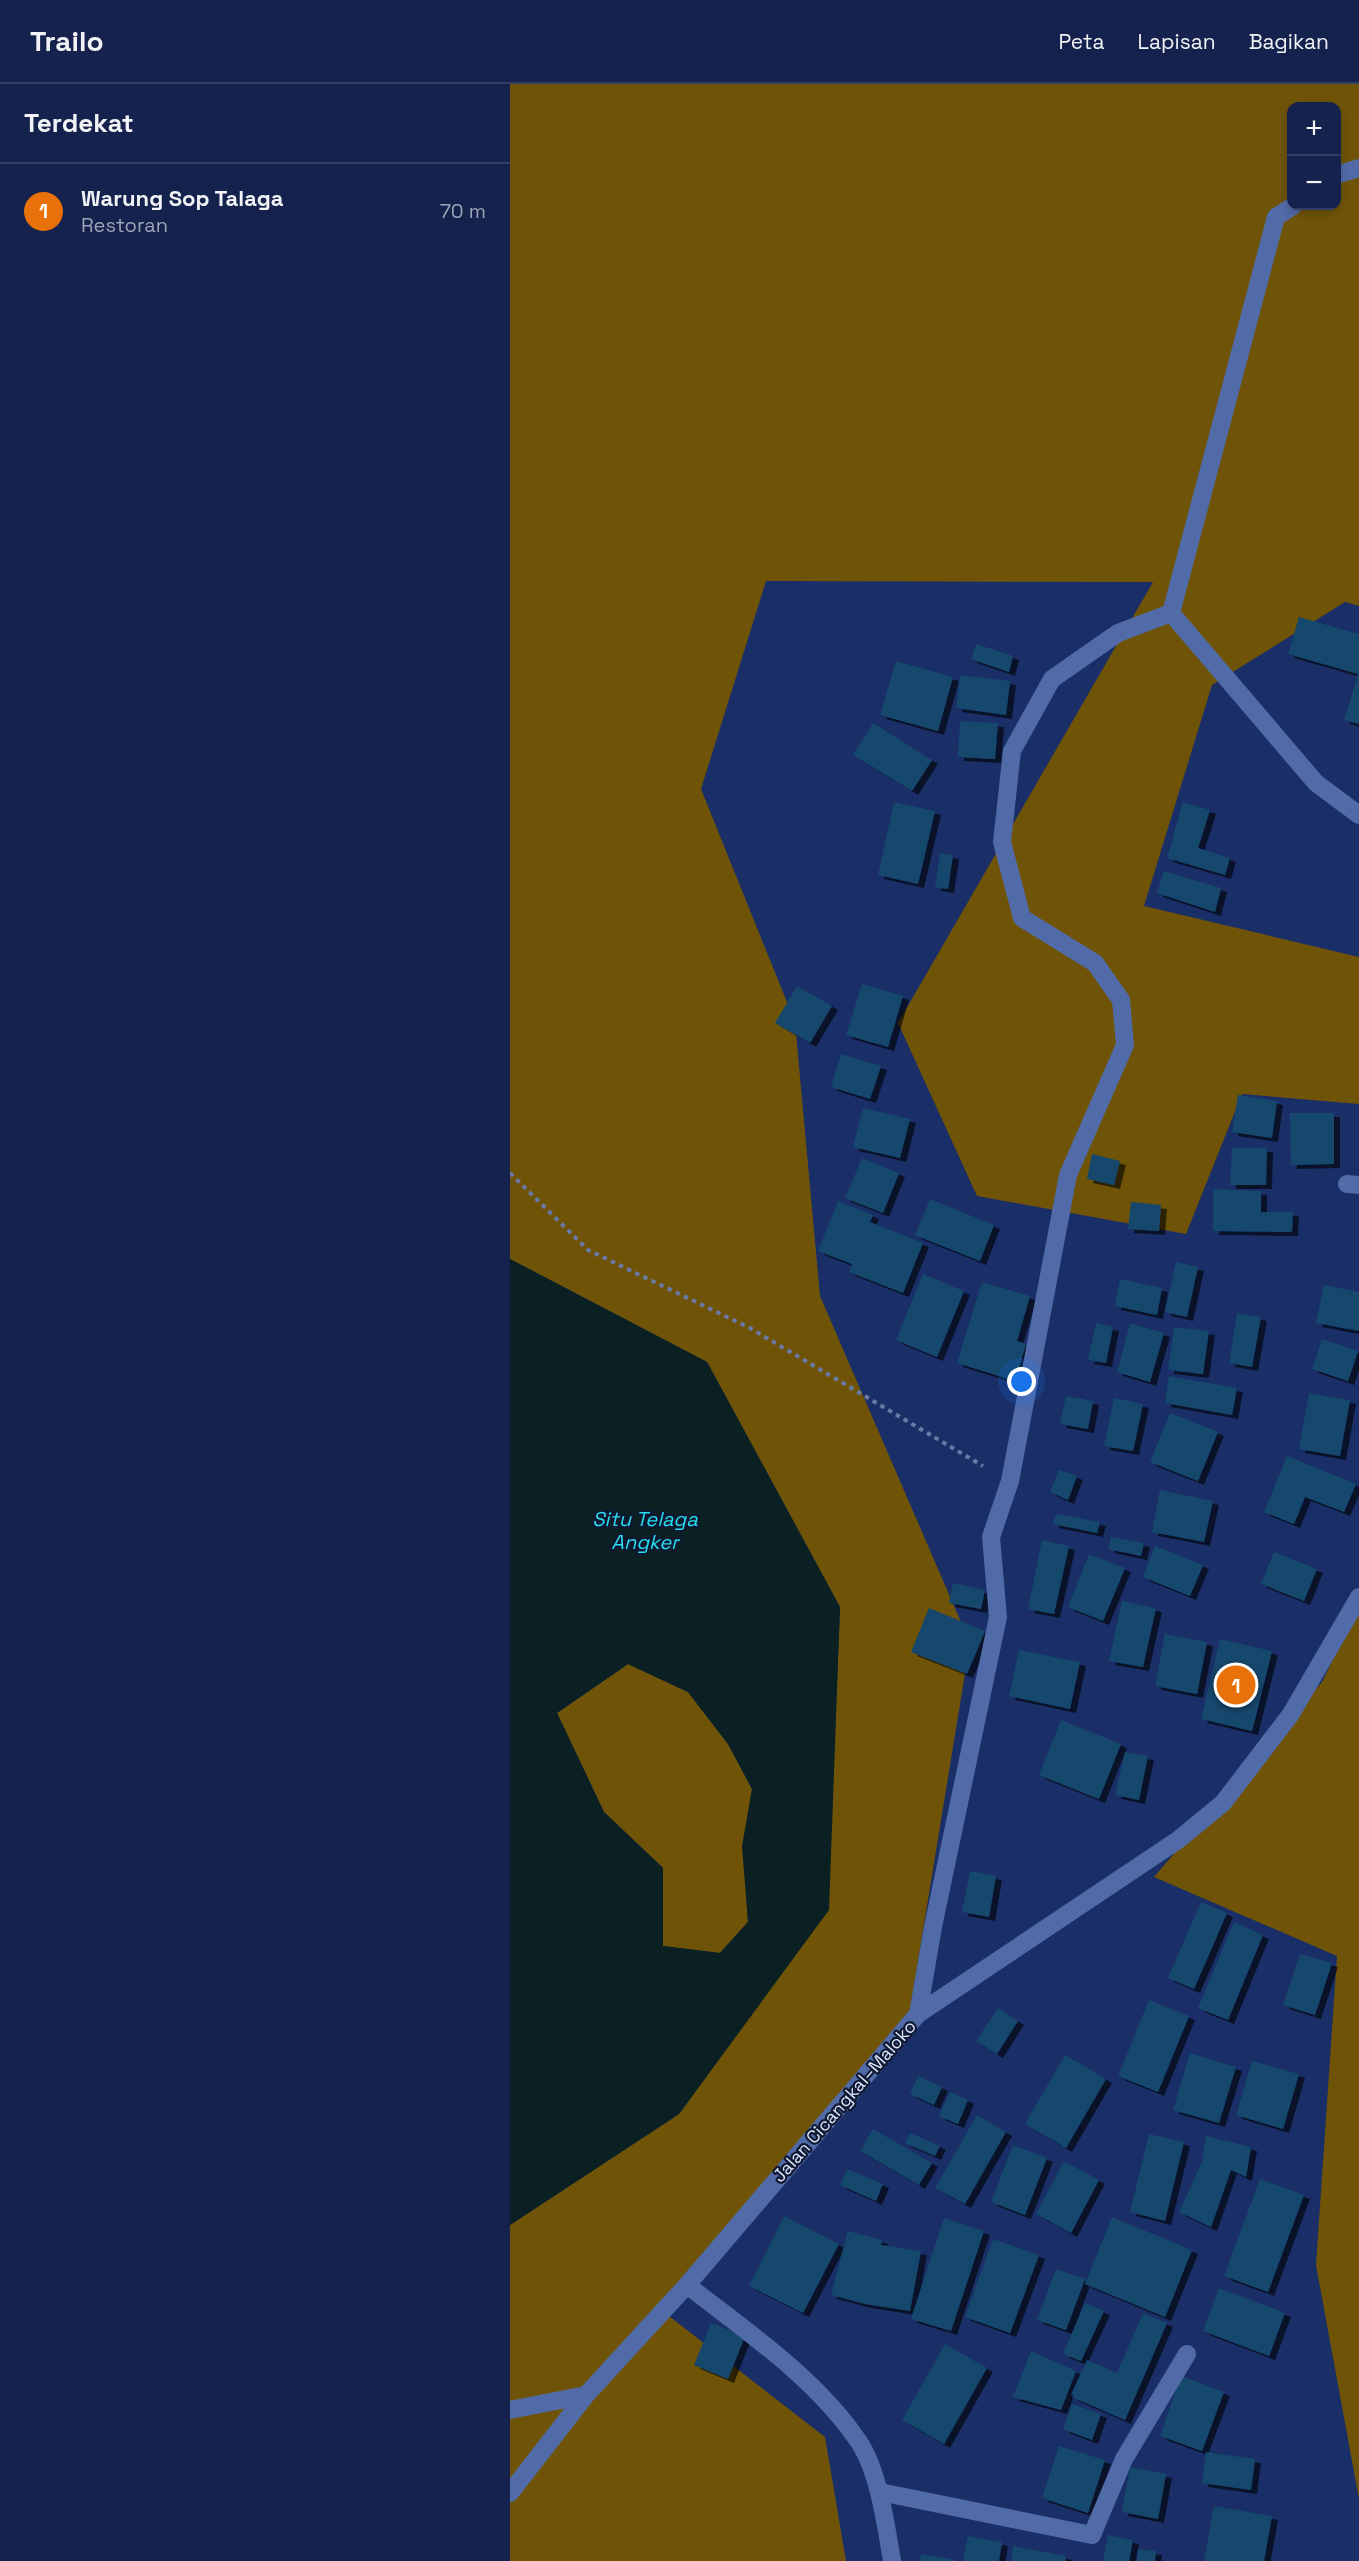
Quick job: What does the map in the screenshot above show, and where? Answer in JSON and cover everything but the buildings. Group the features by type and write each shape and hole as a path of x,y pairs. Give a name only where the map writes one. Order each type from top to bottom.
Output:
{"street":[{"path":"1341,174 1359,168"},
{"path":"1171,613 1276,217 1287,210"},
{"path":"1171,613 1316,783 1359,815"},
{"path":"918,2014 933,1927 998,1617 991,1537 1010,1481 1068,1175 1125,1045 1121,1000 1095,963 1022,918 1002,842 1012,751 1052,679 1118,633 1171,613"},
{"name":"Jalan Cicangkal–Maloko","path":"510,2493 586,2395 687,2285 918,2014 1178,1840 1223,1803 1291,1714 1359,1597"},
{"path":"687,2285 803,2376 860,2443 880,2492 892,2561"},
{"path":"880,2492 1092,2535 1124,2459 1187,2354"},
{"path":"510,2410 586,2395"}],"path":[{"path":"510,1173 588,1250 750,1328 1010,1481"}],"shaded area":[{"path":"510,84 1359,84 1359,606 1345,602 1212,685 1144,906 1359,957 1359,1104 1242,1094 1186,1234 977,1196 898,1023 1153,582 766,581 701,789 795,1022 820,1296 970,1643 910,2010 665,2313 825,2437 846,2561 510,2561 510,2225 679,2114 828,1910 840,1607 707,1362 510,1259"},
{"path":"1359,1606 1359,2499 1316,2265 1337,1956 1154,1877 1322,1682"},
{"path":"628,1664 688,1692 728,1744 752,1789 743,1846 748,1922 720,1953 663,1946 663,1868 604,1812 557,1713"}],"water":[{"name":"Situ Telaga Angker","path":"510,1259 707,1362 840,1607 829,1910 679,2114 510,2225","holes":["628,1664 688,1692 728,1744 752,1789 742,1846 748,1922 720,1953 663,1946 663,1868 604,1812 557,1713"]}],"place":[{"name":"Warung Sop Talaga","path":"1236,1685"}]}
